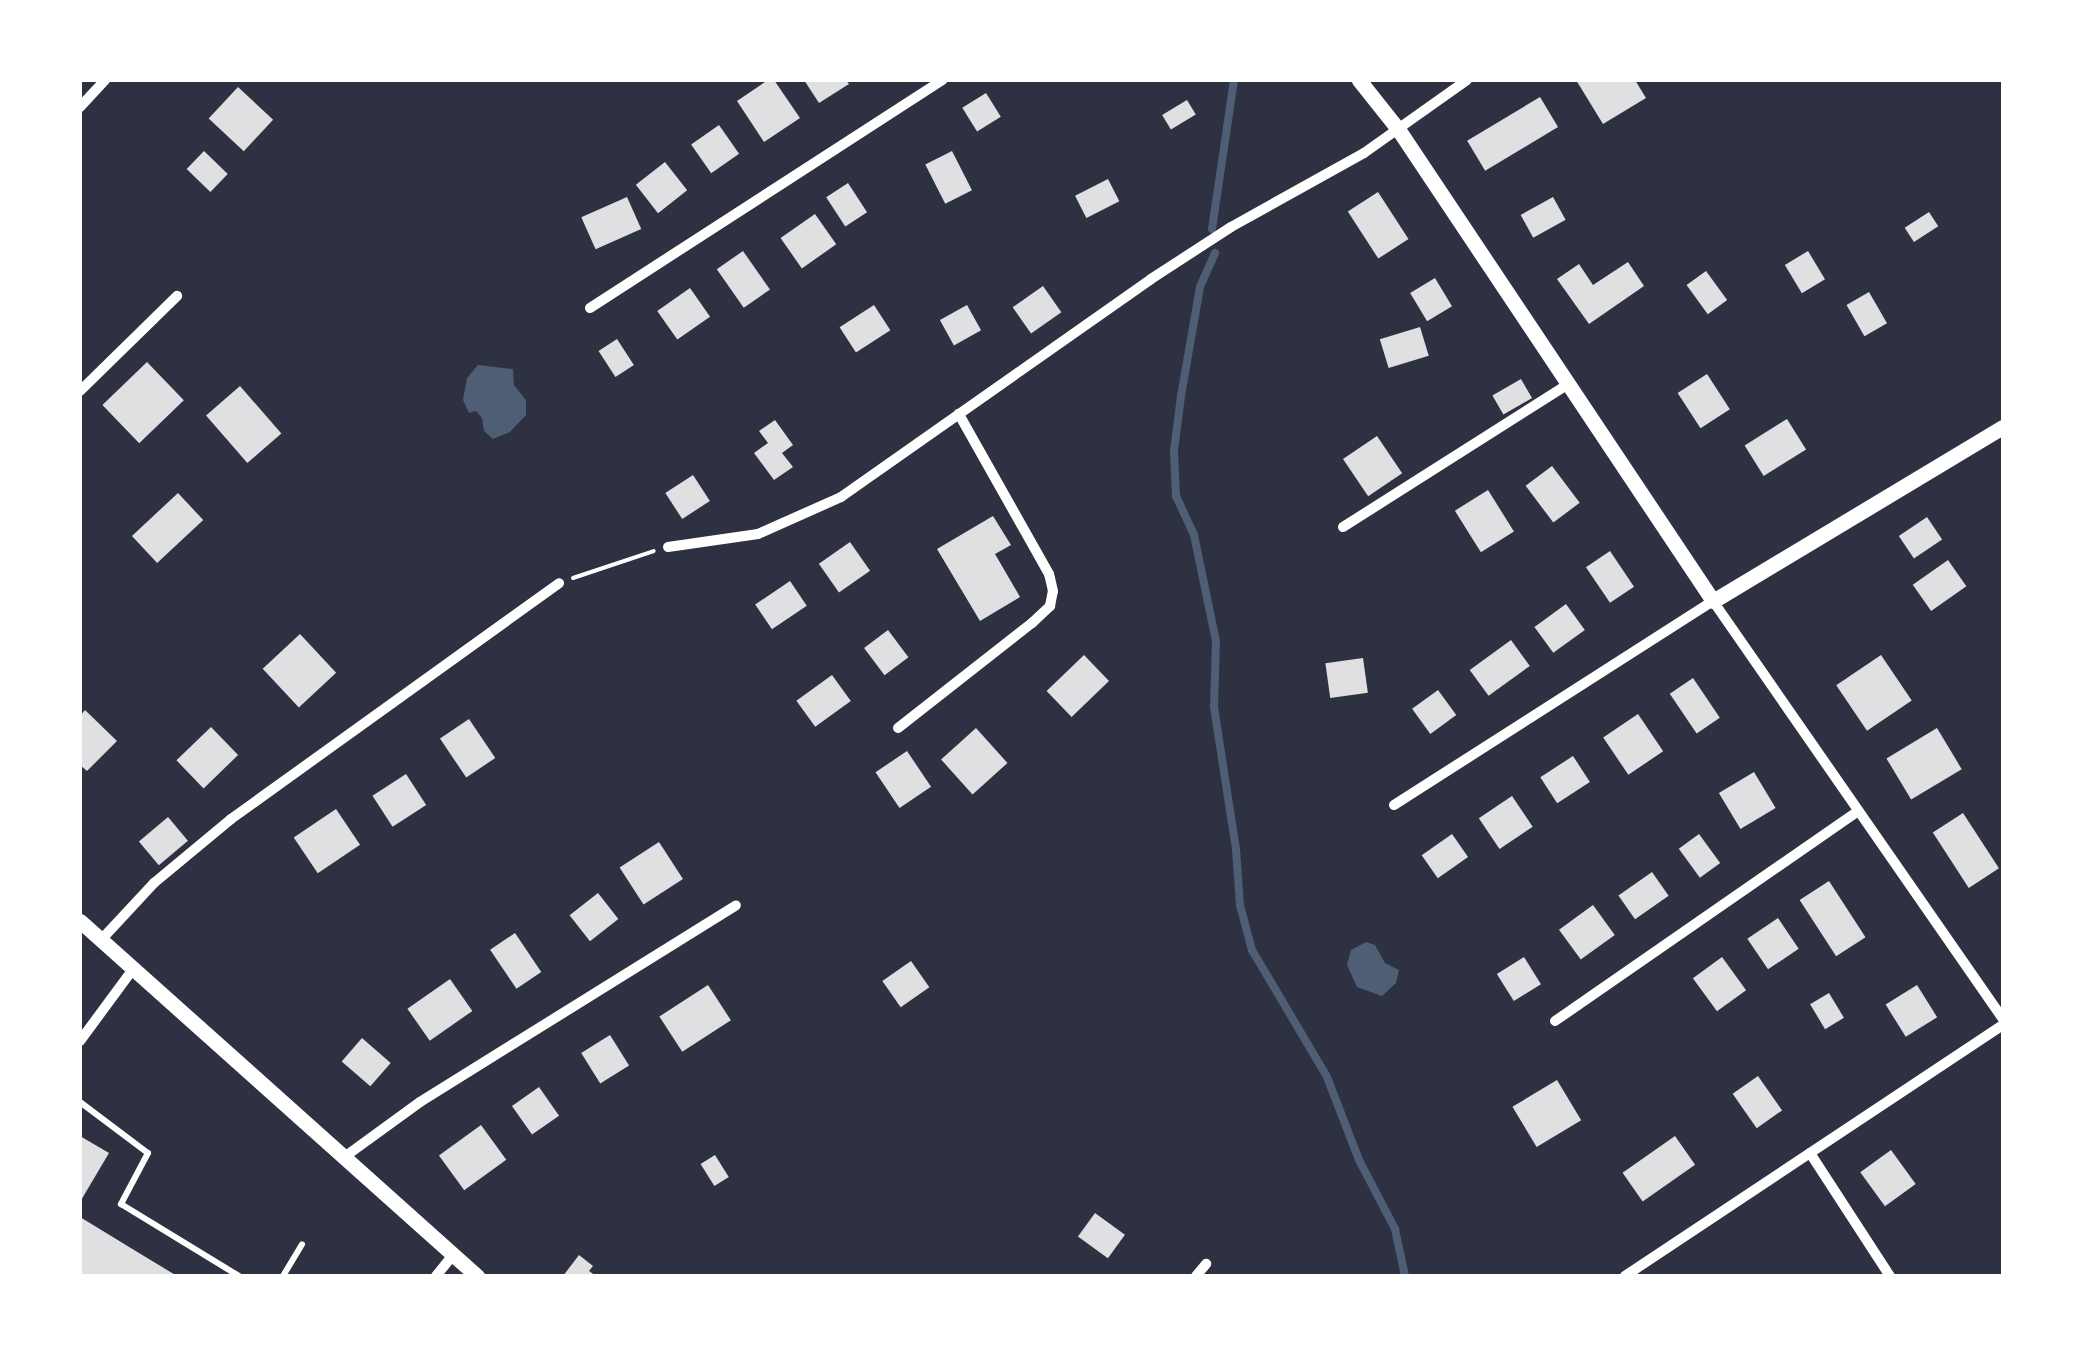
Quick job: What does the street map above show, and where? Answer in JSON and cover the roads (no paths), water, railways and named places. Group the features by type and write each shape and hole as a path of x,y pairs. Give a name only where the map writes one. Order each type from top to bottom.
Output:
{"street":[{"path":"80,106 106,80"},
{"path":"590,308 943,80"},
{"path":"1359,80 1398,129 1713,601 2003,1022 1626,1276"},
{"path":"668,546 758,534 860,486 1230,227 1319,181 1467,80"},
{"path":"80,391 177,296"},
{"path":"1343,527 1568,384"},
{"path":"898,728 1032,622 1050,606 1053,591 1049,574 959,414"},
{"path":"1394,805 1713,601 2003,427"},
{"path":"101,940 154,884 230,819 559,584"},
{"path":"1554,1022 1858,811"},
{"path":"344,1158 420,1102 736,905"},
{"path":"80,921 478,1276"},
{"path":"80,1041 133,969"},
{"path":"1810,1153 1890,1276"},
{"path":"436,1276 453,1255"},
{"path":"1196,1276 1206,1264"}],"lane":[{"path":"80,1102 148,1153 121,1204 239,1276"},
{"path":"284,1276 302,1244"}],"water":[{"path":"478,365 513,369 514,385 526,400 526,415 510,432 493,439 484,431 482,418 476,411 469,413 463,400 467,378"},
{"path":"1366,942 1375,945 1385,963 1399,970 1396,983 1382,996 1357,987 1347,965 1351,950"}],"waterway":[{"path":"1212,229 1234,80"},
{"path":"1215,253 1200,287 1174,451 1176,496 1194,535 1216,641 1214,707 1236,849 1240,905 1252,950 1327,1077 1359,1160 1395,1229 1405,1276"}]}
